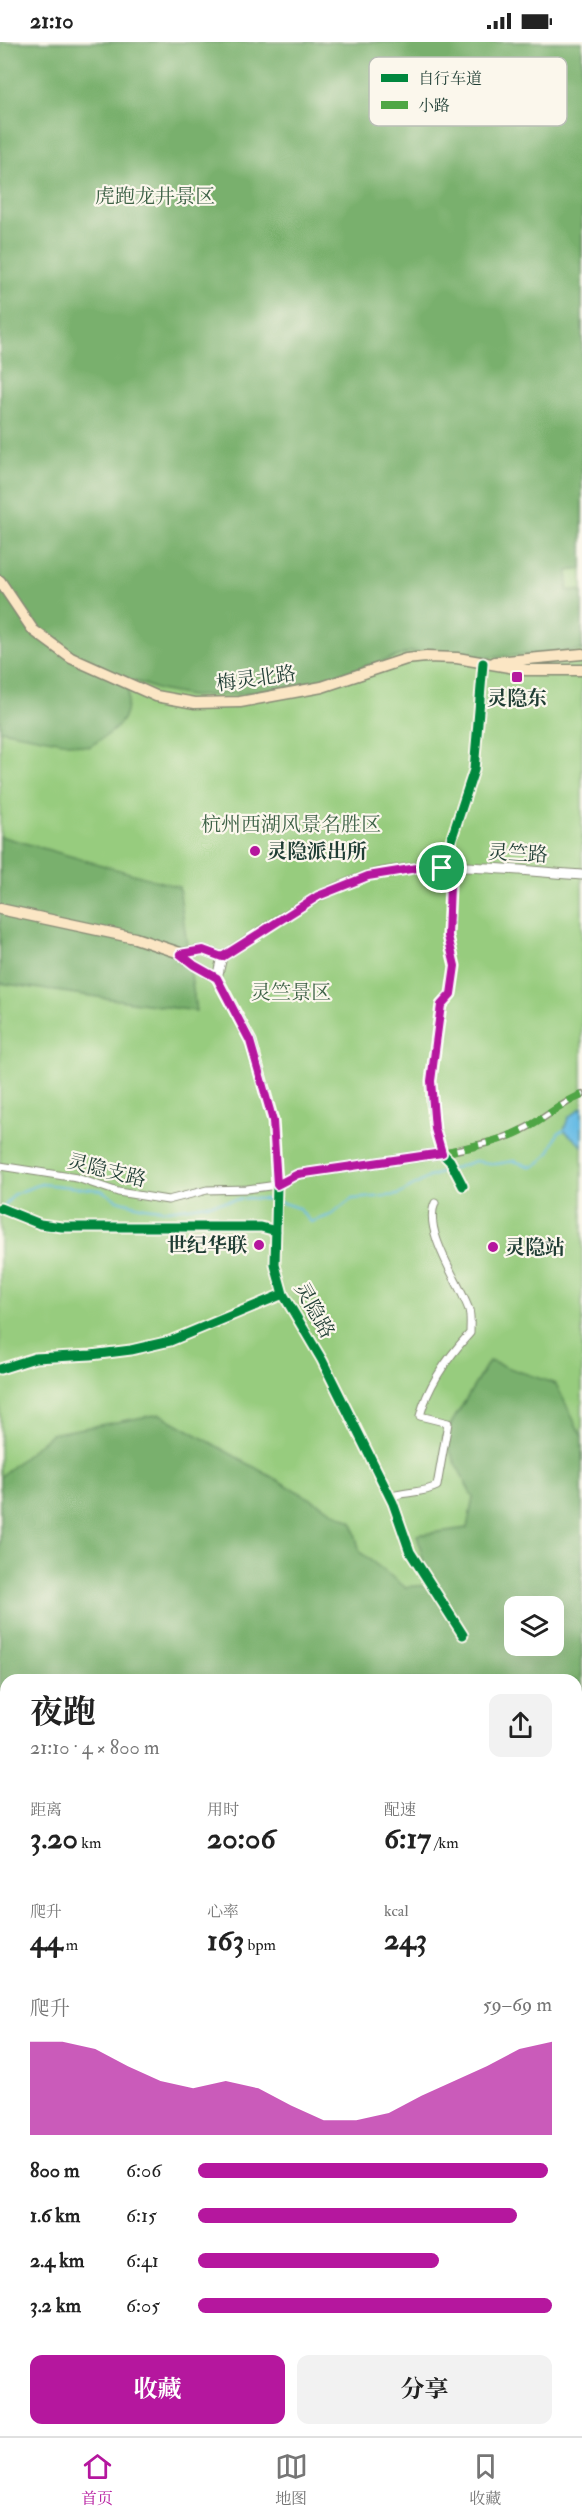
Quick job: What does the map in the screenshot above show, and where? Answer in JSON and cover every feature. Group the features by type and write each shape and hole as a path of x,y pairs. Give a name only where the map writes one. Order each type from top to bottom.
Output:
{"main road":[{"name":"梅灵北路","path":"0,581 33,630 71,658 156,696 195,703 240,702 322,687 406,659 457,658 526,670 582,670"},
{"name":"梅灵北路","path":"483,663 582,654"},
{"path":"0,909 135,938 180,954"}],"street":[{"path":"463,1186 442,1153 435,1129 431,1081 441,1005 451,994 455,966 448,936 450,885 442,868 474,770 483,663"},
{"name":"灵竺路","path":"222,957 318,896 368,876 423,867 582,875"},
{"path":"203,950 222,957 217,978 180,954 203,950"},
{"name":"灵隐路","path":"217,978 250,1041 273,1121 277,1188 275,1265 283,1294 322,1360 393,1503 410,1552 463,1635"},
{"path":"277,1188 298,1174 490,1144 525,1129 555,1108 582,1095"},
{"name":"灵隐支路","path":"0,1166 77,1178 118,1192 168,1200 207,1190 277,1188"},
{"path":"393,1503 396,1495 406,1492 419,1493 437,1486 448,1423 420,1416 425,1396 435,1379 458,1345 470,1333 468,1309 438,1244 433,1208 435,1203"},
{"path":"3,1210 40,1224 62,1227 261,1227 276,1231"},
{"path":"0,1369 35,1358 131,1350 170,1341 283,1294"}],"green space":[{"name":"灵竺景区","path":"0,42 582,42 582,1674 0,1674"},
{"name":"虎跑龙井景区","path":"0,42 582,42 582,569 568,571 567,590 582,591 582,650 484,658 453,653 411,652 317,681 243,694 190,696 159,690 135,681 128,691 126,712 119,725 89,747 0,730"},
{"path":"0,836 179,887 196,1011 0,983"},
{"path":"489,1361 556,1384 582,1437 582,1674 0,1674 0,1477 51,1434 160,1414 352,1522 360,1552 405,1587 429,1585 417,1535 467,1528 473,1498 443,1437"}],"water":[{"path":"582,1107 582,1146 564,1130 568,1118"}],"waterway":[{"path":"280,1202 298,1208 311,1222 331,1215 352,1199 398,1195 429,1177 475,1161 496,1164 514,1161 532,1167 545,1157 558,1133 564,1130"},
{"path":"0,1212 14,1194 41,1184 101,1190 117,1200 168,1210 248,1198 275,1200"}],"marked path":[{"path":"442,1153 485,1144 516,1133 582,1095"}],"cycle path":[{"path":"463,1186 450,1161 442,1153 435,1129 431,1081 441,1005 451,994 455,966 448,936 450,885 442,868 474,770 483,663"},
{"path":"217,978 251,1041 273,1121 277,1185 275,1265 283,1294 322,1360 393,1503 410,1552 463,1635"},
{"path":"0,1208 40,1224 62,1227 261,1227 276,1231"},
{"path":"0,1369 35,1358 131,1350 170,1341 283,1294"}],"place":[{"name":"灵隐东","path":"517,677"},
{"name":"灵隐派出所","path":"255,851"},
{"name":"世纪华联","path":"259,1245"},
{"name":"灵隐站","path":"493,1247"}],"route":[{"path":"423,867 442,868 450,885 448,936 455,966 451,994 441,1005 431,1081 435,1129 442,1153 298,1174 277,1185 273,1121 250,1041 217,978 180,954 203,950 222,957 318,896 368,876 423,867"}],"park label":[{"name":"杭州西湖风景名胜区","path":"291,824"}]}
